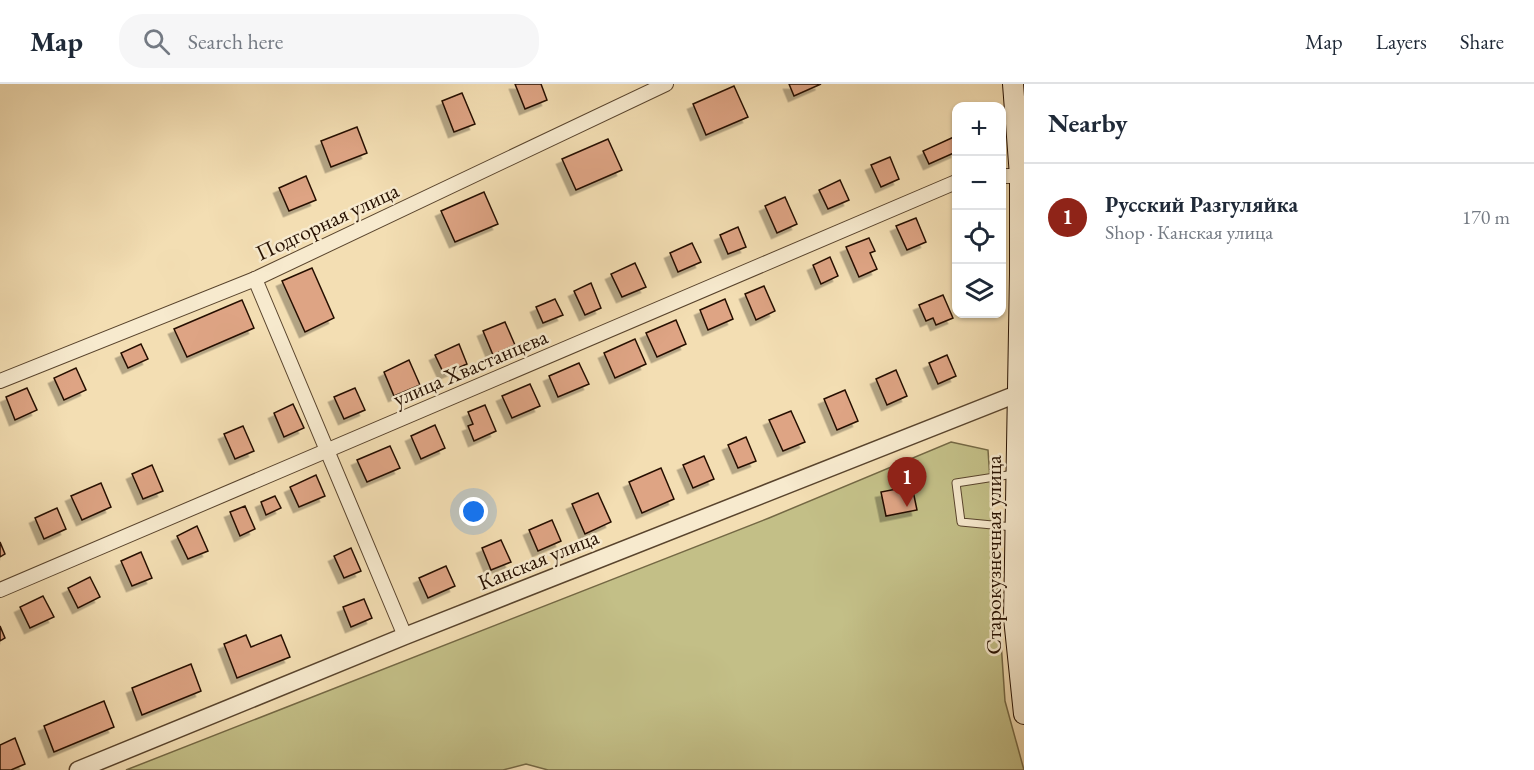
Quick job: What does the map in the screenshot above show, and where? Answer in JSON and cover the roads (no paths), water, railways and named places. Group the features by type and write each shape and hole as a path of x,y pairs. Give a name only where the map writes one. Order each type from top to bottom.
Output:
{"main road":[{"name":"Старокузнечная улица","path":"1013,84 1011,176 1022,274 1017,394 1014,618 1024,714"}],"street":[{"name":"Подгорная улица","path":"0,381 255,279 666,84"},
{"name":"улица Хвастанцева","path":"0,590 952,184"},
{"path":"255,279 405,636"},
{"name":"Канская улица","path":"78,770 405,636 1017,394"}],"lane":[{"path":"1016,527 961,522 956,483 1017,474"}],"place":[{"name":"Русский Разгуляйка","path":"907,507"}]}
